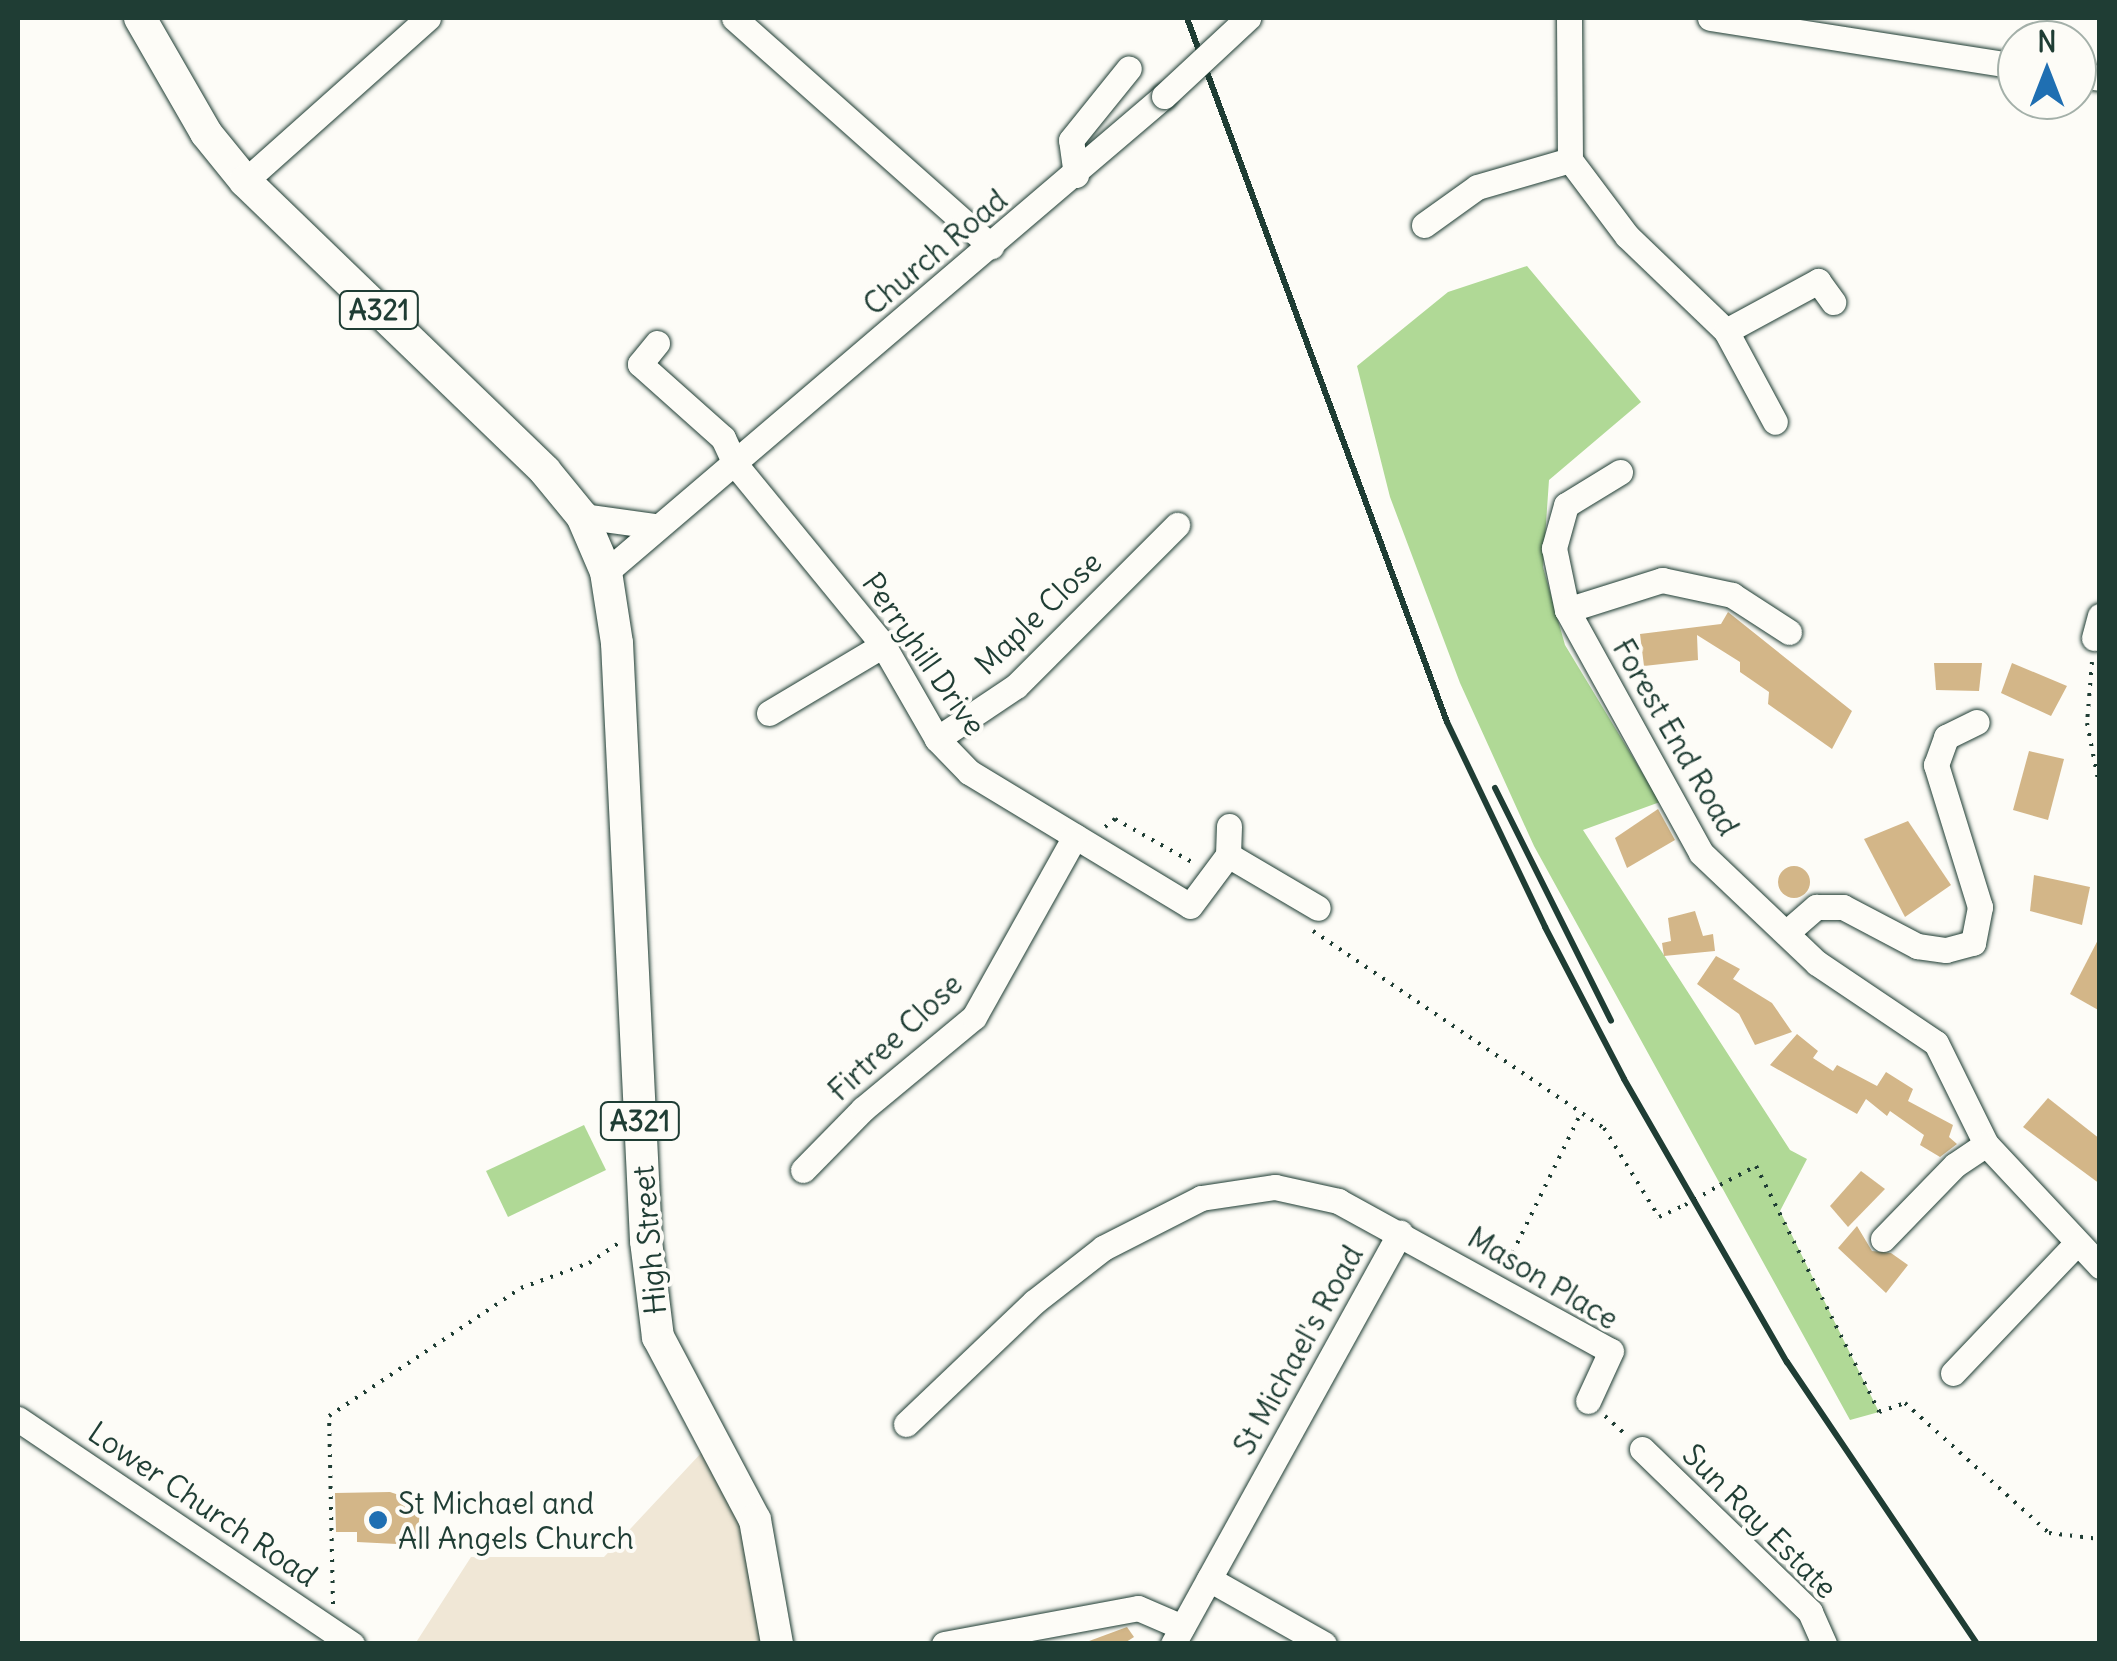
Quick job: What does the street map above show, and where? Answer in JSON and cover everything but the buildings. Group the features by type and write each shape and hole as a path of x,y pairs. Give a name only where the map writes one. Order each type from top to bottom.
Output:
{"main road":[{"name":"A321","path":"140,18 206,133 245,181 546,471 582,516 606,572"},
{"name":"High Street","path":"606,572 617,643 645,1225 658,1337 755,1520 778,1644"}],"street":[{"path":"245,181 428,18"},
{"path":"734,18 991,246"},
{"name":"Church Road","path":"606,572 655,526 735,464 1076,175 1248,18"},
{"path":"1568,18 1570,160 1627,236 1726,332 1775,422"},
{"path":"1710,18 1997,63"},
{"path":"1076,175 1071,140 1129,68"},
{"path":"1424,225 1476,187 1570,160"},
{"path":"1726,332 1818,280 1833,302"},
{"name":"Perryhill Drive","path":"657,342 640,364 724,438 735,464 883,645 937,739 968,772 1190,906 1228,855"},
{"name":"Forest End Road","path":"1620,472 1566,504 1554,548 1567,610 1702,852 1817,963 1936,1043 1986,1144 2075,1245 2100,1266"},
{"path":"582,516 655,526"},
{"name":"Maple Close","path":"937,739 1016,686 1177,524"},
{"path":"1567,610 1662,580 1732,595 1789,632"},
{"path":"768,713 883,645"},
{"path":"1786,933 1816,907 1842,907 1917,946 1946,950 1972,943 1980,907 1936,766 1946,737 1978,722"},
{"path":"1229,826 1228,855 1316,920"},
{"name":"Firtree Close","path":"803,1170 863,1109 974,1017 1075,836"},
{"path":"1883,1239 1956,1165 1986,1144"},
{"name":"St Michael's Road","path":"906,1424 1090,1259 1201,1198 1274,1187 1305,1192 1400,1232 1178,1635"},
{"name":"Mason Place","path":"1400,1232 1611,1351 1588,1401"},
{"path":"1953,1373 2075,1245"},
{"name":"Lower Church Road","path":"18,1419 352,1644"},
{"name":"Sun Ray Estate","path":"1642,1449 1810,1612 1824,1644"},
{"path":"1209,1579 1324,1644"},
{"path":"944,1644 1138,1608 1178,1635"}],"path":[{"path":"2097,627 2087,723 2100,790"},
{"path":"1316,920 1579,1117 1604,1128 1659,1217 1756,1166 1880,1412 1905,1403 2049,1534 2100,1539"},
{"path":"1472,1274 1508,1262 1579,1117"},
{"path":"311,1616 337,1602 329,1416 522,1288 588,1263 645,1225"},
{"path":"1588,1401 1642,1449"}],"shaded area":[{"path":"703,1451 742,1524 761,1643 415,1644 471,1557 604,1557"}],"green space":[{"path":"1527,266 1641,402 1549,480 1543,567 1565,645 1660,802 1583,830 1790,1150 1807,1159 1780,1211 1879,1412 1850,1420 1534,846 1460,683 1390,497 1357,366 1448,292"},
{"path":"584,1125 606,1170 508,1217 486,1171"}],"railway":[{"path":"1187,18 1447,722 1545,927 1624,1079 1787,1362 1977,1644"},
{"path":"1495,788 1611,1021"}],"place":[{"name":"St Michael and All Angels Church","path":"378,1520"}]}
